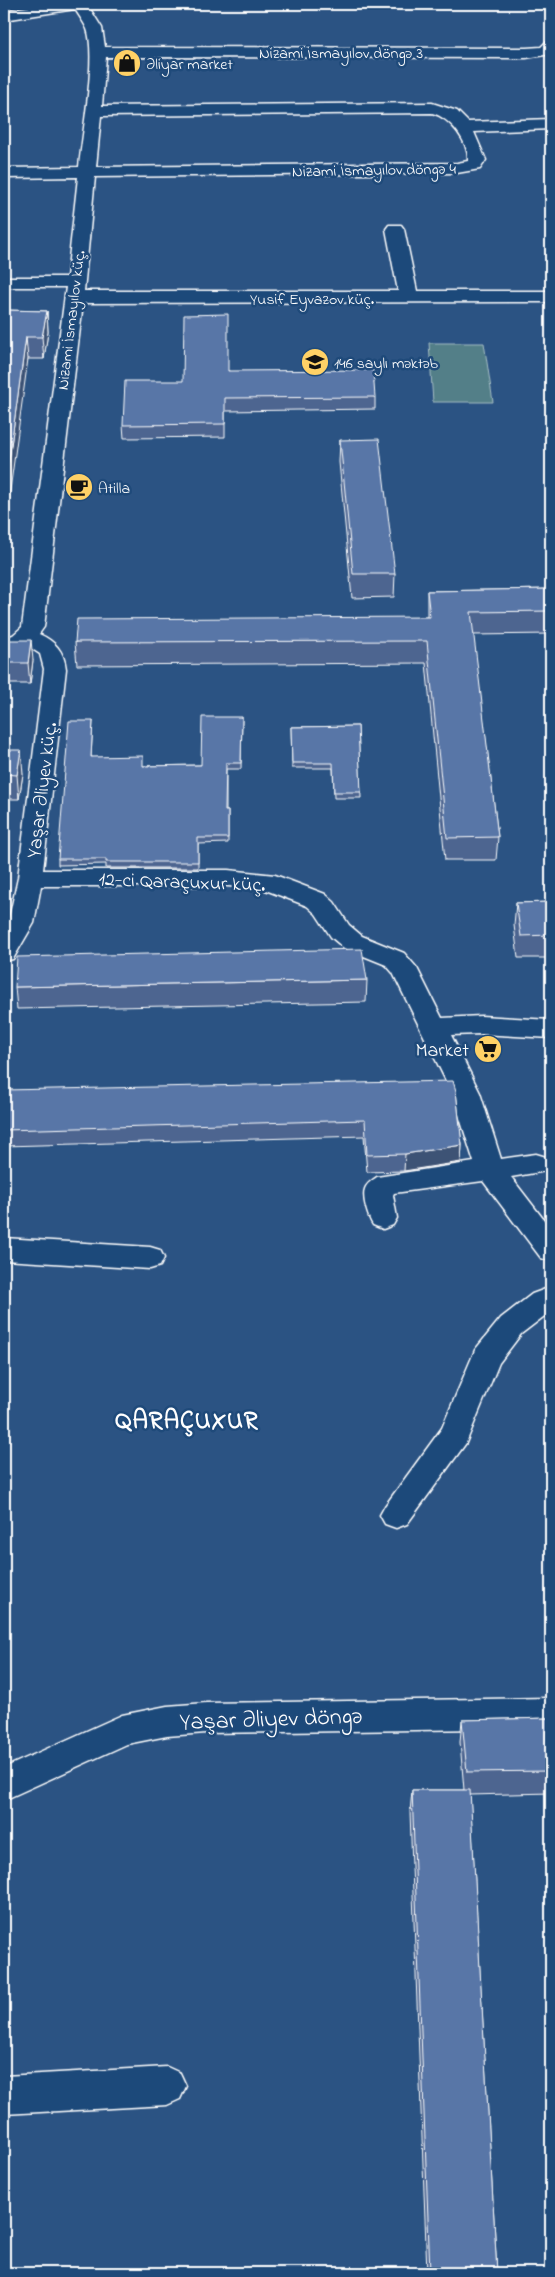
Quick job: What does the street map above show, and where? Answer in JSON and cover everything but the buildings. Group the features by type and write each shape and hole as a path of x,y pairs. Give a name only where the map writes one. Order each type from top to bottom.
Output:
{"street":[{"path":"4,15 79,4"},
{"name":"Nizami İsmayılov küç.","path":"26,637 33,627 74,290 99,52 94,28 79,4"},
{"name":"Nizami İsmayılov döngə 3","path":"99,52 526,53 546,51 551,46"},
{"name":"Nizami İsmayılov döngə 4","path":"4,173 469,167 474,166 478,160 464,127 452,114 432,108 94,111"},
{"path":"464,127 551,124"},
{"path":"394,229 409,298"},
{"name":"Yusif Eyvazov küç.","path":"4,282 74,290 409,298 551,297"},
{"path":"4,645 26,637"},
{"name":"Yaşar Əliyev küç.","path":"4,953 21,923 30,878 55,669 54,658 50,650 42,643 26,637"},
{"name":"12-ci Qaraçuxur küç.","path":"30,878 228,878 266,880 316,900 325,908 340,931 353,942 395,959 404,968 466,1094 491,1171 551,1250"},
{"path":"434,1027 482,1025 551,1029"},
{"path":"383,1218 378,1191 387,1184 536,1164"},
{"path":"4,1249 150,1258"},
{"path":"396,1516 455,1434 486,1358 511,1326 542,1302 551,1298"},
{"name":"Yaşar Əliyev döngə","path":"4,1785 122,1730 167,1721 206,1718 551,1713"},
{"path":"4,2094 167,2086"}],"green space":[{"path":"429,343 484,343 493,402 433,402"}],"place":[{"name":"Əliyar market","path":"127,63"},
{"name":"146 saylı məktəb","path":"315,362"},
{"name":"Atilla","path":"79,487"},
{"name":"Market","path":"488,1049"}],"district":[{"name":"QARAÇUXUR","path":"187,1419"}]}
